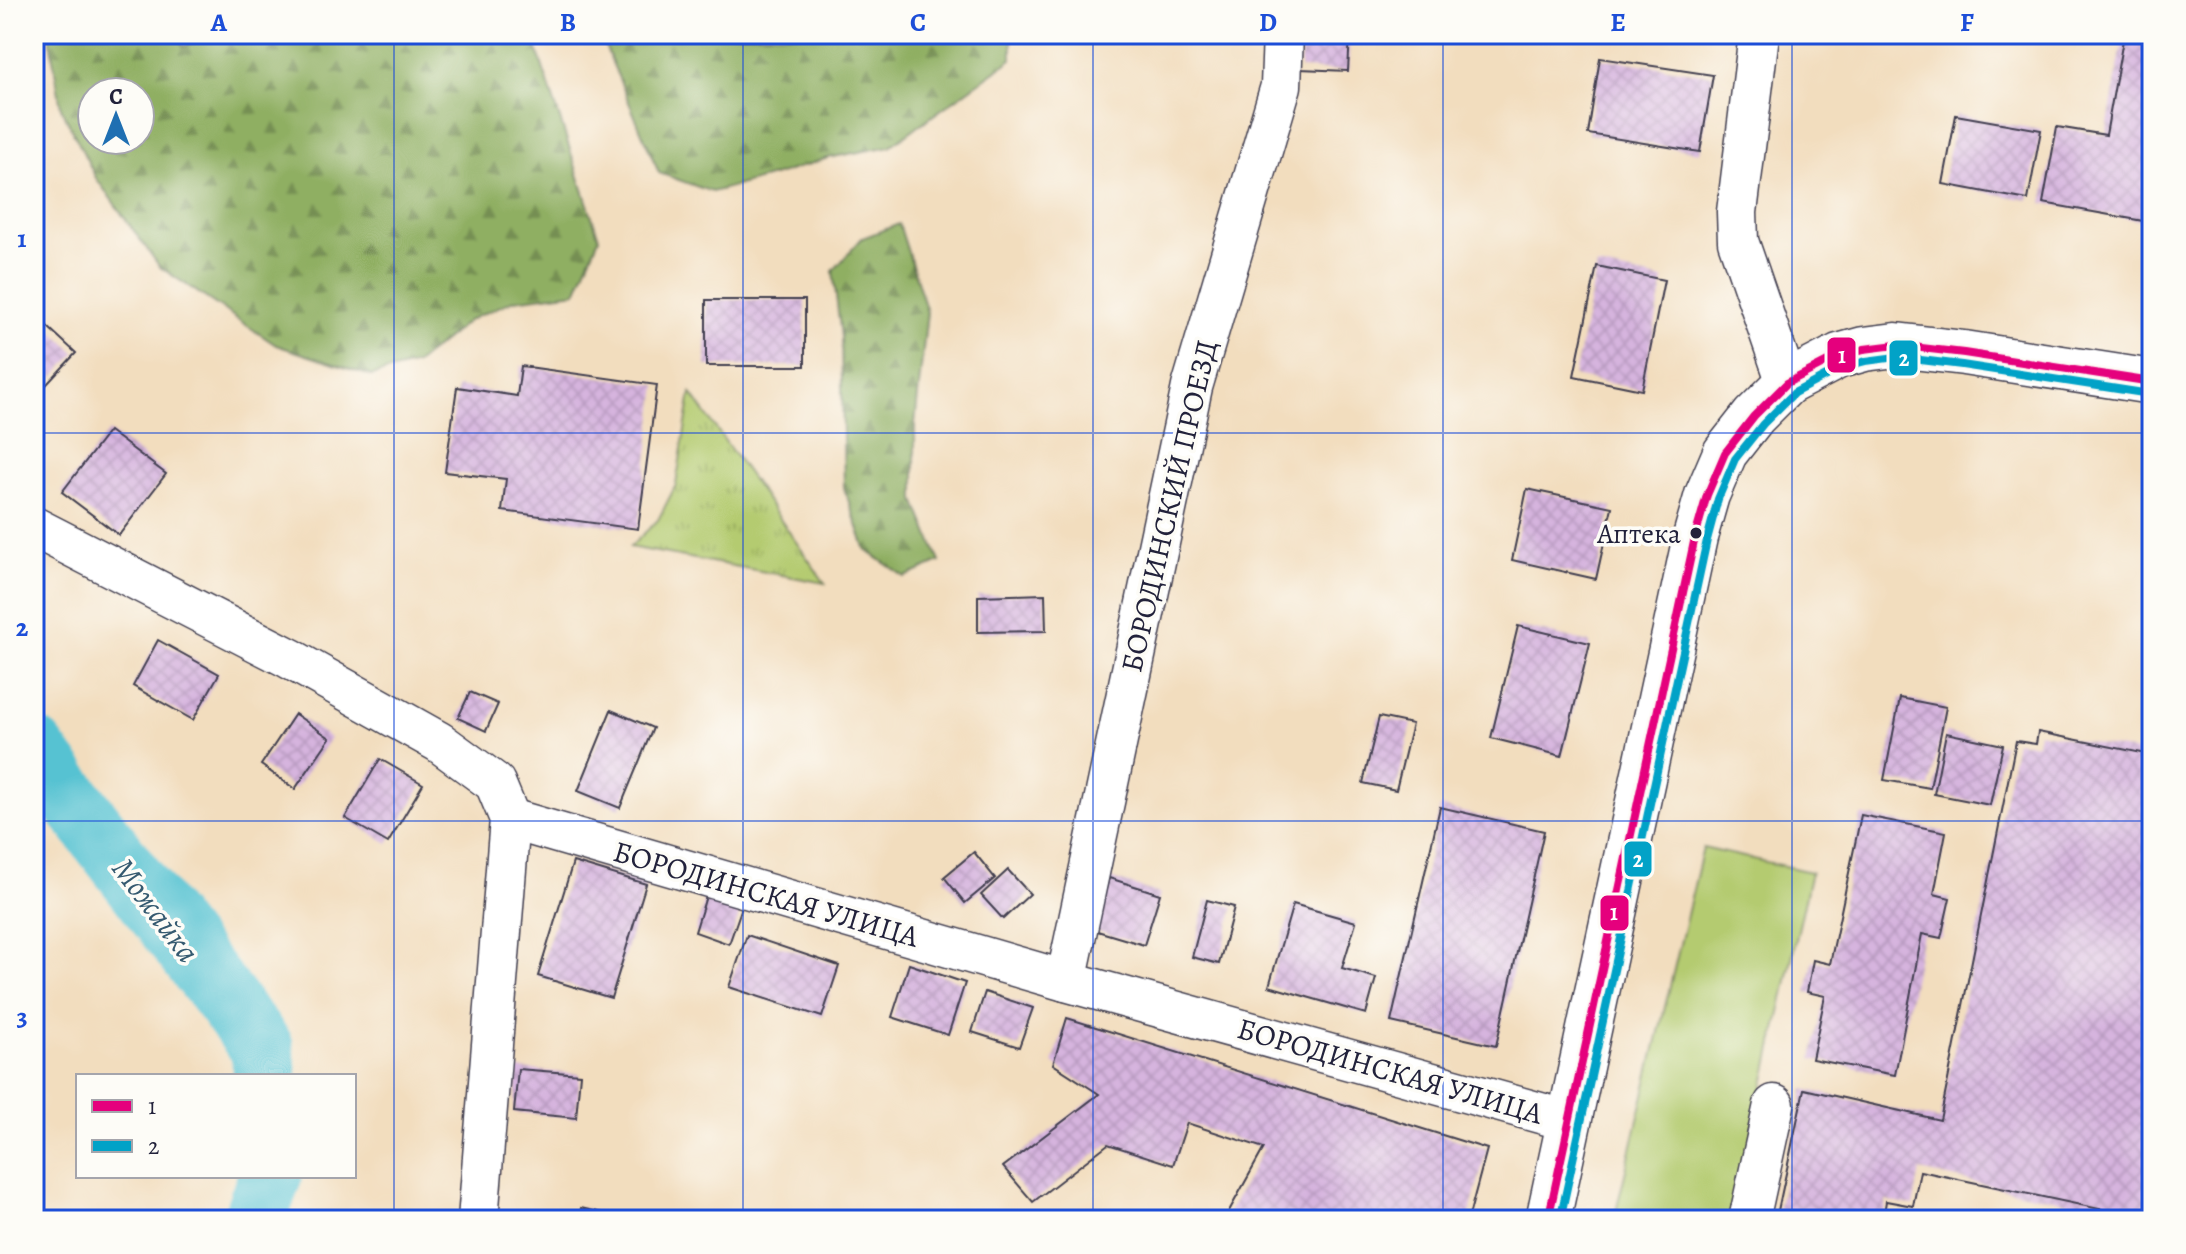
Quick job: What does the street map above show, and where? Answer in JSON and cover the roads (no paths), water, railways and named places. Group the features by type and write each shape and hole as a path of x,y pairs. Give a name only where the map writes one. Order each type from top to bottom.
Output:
{"main road":[{"path":"1548,1220 1668,660 1707,495 1725,453 1754,416 1787,383 1839,356 1864,349 1896,345 2152,382"}],"street":[{"name":"БОРОДИНСКИЙ ПРОЕЗД","path":"1066,981 1192,387 1281,86 1283,34"},
{"path":"1759,34 1737,212 1738,241 1787,383"},
{"path":"34,527 289,658 439,742 495,783 510,819 478,1220"},
{"name":"БОРОДИНСКАЯ УЛИЦА","path":"510,819 1066,981 1569,1121"},
{"path":"1749,1220 1774,1105"}],"waterway":[{"name":"Можайка","path":"34,750 262,1048 265,1074"},
{"name":"Можайка","path":"254,1220 269,1178"}],"place":[{"name":"Аптека","path":"1696,533"}]}
